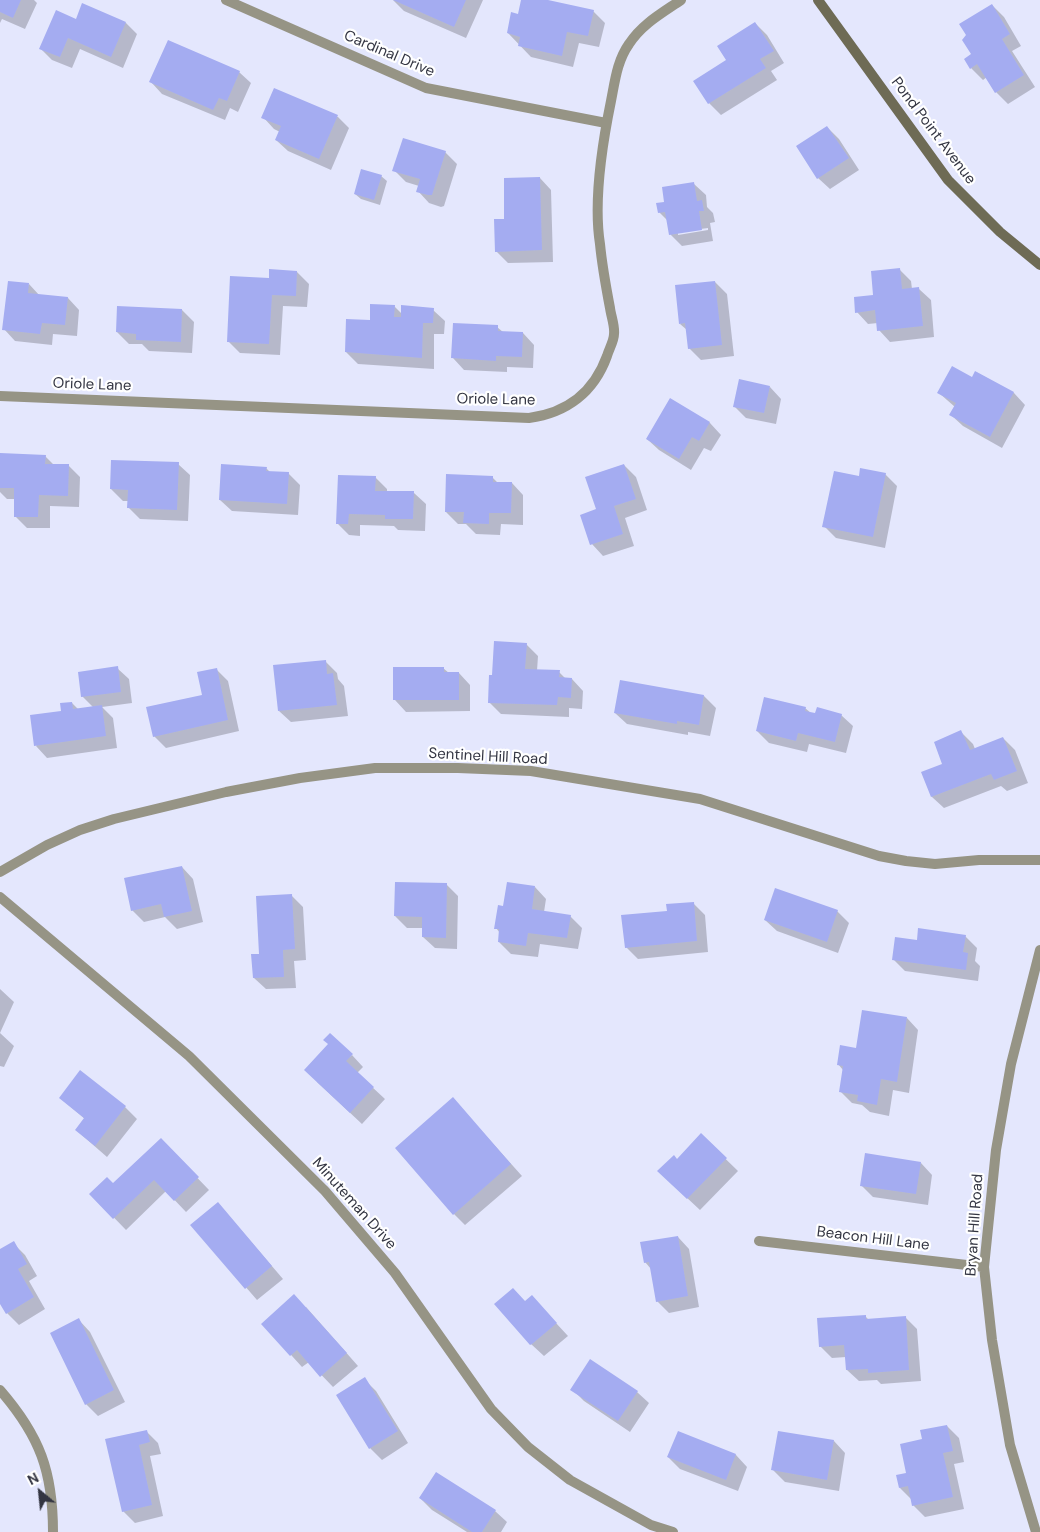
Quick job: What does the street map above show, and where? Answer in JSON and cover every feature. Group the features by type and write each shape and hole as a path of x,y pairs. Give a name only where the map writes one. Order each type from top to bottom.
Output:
{"main road":[{"name":"Pond Point Avenue","path":"818,0 948,180 1000,232 1040,265"}],"street":[{"name":"Cardinal Drive","path":"226,0 426,88 606,123"},
{"name":"Oriole Lane","path":"0,396 529,418 556,412 570,405 594,383 614,335 599,242 598,183 606,123 617,71 622,55 629,43 649,22 681,0"},
{"name":"Sentinel Hill Road","path":"0,872 47,845 80,830 114,819 244,788 376,768 458,768 530,771 700,799 879,856 906,862 935,864 978,860 1040,860"},
{"name":"Minuteman Drive","path":"0,897 189,1056 325,1191 395,1273 491,1409 528,1448 570,1480 651,1525 673,1532"},
{"name":"Bryan Hill Road","path":"1036,1532 1010,1445 992,1340 984,1267 996,1150 1011,1064 1040,950"},
{"name":"Beacon Hill Lane","path":"759,1241 984,1267"},
{"path":"0,1390 17,1410 32,1434 44,1460 51,1488 53,1532"}],"building":[{"path":"0,0 21,0 13,18 0,12"},
{"path":"393,0 466,0 454,27"},
{"path":"521,0 548,0 594,10 588,36 567,32 562,56 518,46 520,37 507,33 511,12 518,14"},
{"path":"82,3 126,22 111,57 68,38 60,57 39,49 56,10 76,19"},
{"path":"992,4 1010,34 1002,39 1024,75 995,93 977,64 970,69 964,59 971,54 962,40 966,35 959,24"},
{"path":"755,22 774,51 760,59 766,68 708,104 693,81 726,60 717,46"},
{"path":"168,40 240,71 227,101 219,98 213,110 149,82"},
{"path":"274,88 338,115 319,159 275,140 281,126 261,118"},
{"path":"827,126 849,158 817,179 796,146"},
{"path":"403,138 446,151 432,195 416,192 420,179 392,171"},
{"path":"361,169 382,175 374,200 354,194"},
{"path":"540,177 542,250 495,252 494,219 504,219 504,178"},
{"path":"694,182 697,201 702,200 704,211 699,211 702,230 669,235 665,212 658,213 656,203 664,202 662,187"},
{"path":"900,268 902,289 919,287 923,326 877,331 875,310 855,313 854,297 873,295 871,271"},
{"path":"269,269 297,271 296,296 272,295 269,344 227,342 230,276 269,278"},
{"path":"8,281 29,283 28,293 68,297 65,325 42,323 40,334 2,330"},
{"path":"715,281 722,345 688,349 685,323 679,324 675,285"},
{"path":"370,304 395,305 394,317 401,317 401,305 434,308 433,323 423,323 422,358 345,352 346,319 370,320"},
{"path":"117,306 182,309 181,342 136,340 136,334 116,332"},
{"path":"453,323 498,325 498,331 523,332 522,357 496,356 496,361 451,358"},
{"path":"952,366 972,377 975,371 1014,392 990,437 949,415 956,403 937,393"},
{"path":"739,379 770,386 764,413 733,407"},
{"path":"670,398 710,422 699,441 692,437 679,459 646,439"},
{"path":"0,453 46,455 45,464 69,464 68,496 39,495 38,517 14,517 14,488 0,488"},
{"path":"111,460 179,462 177,510 127,508 128,490 110,489"},
{"path":"221,464 267,467 266,471 289,472 287,504 219,500"},
{"path":"624,464 636,499 614,506 623,534 590,545 580,515 596,509 585,477"},
{"path":"860,468 886,473 873,537 822,527 834,471 859,476"},
{"path":"446,474 493,476 493,482 512,482 511,513 489,513 489,524 463,523 464,512 445,512"},
{"path":"338,475 376,476 375,491 414,491 413,519 385,519 385,515 349,514 348,524 336,524"},
{"path":"494,641 527,643 525,669 560,670 559,677 572,678 571,698 558,697 557,705 488,703 489,675 492,675"},
{"path":"326,660 327,674 333,673 337,705 278,711 273,665"},
{"path":"118,666 121,692 81,697 78,672"},
{"path":"393,667 444,667 444,672 459,672 459,700 393,700"},
{"path":"217,668 228,720 153,737 146,707 202,695 197,672"},
{"path":"620,680 704,695 699,725 677,721 677,724 614,713"},
{"path":"764,697 806,707 805,711 815,713 817,707 842,714 835,742 798,733 796,741 756,731"},
{"path":"72,702 73,709 102,705 106,736 34,746 30,715 61,711 60,703"},
{"path":"961,730 970,750 1003,737 1017,771 994,780 991,774 931,797 921,772 942,764 934,742"},
{"path":"182,866 192,911 164,917 161,904 131,911 124,878"},
{"path":"395,882 447,883 446,938 422,937 422,917 394,916"},
{"path":"507,882 535,886 532,909 571,915 567,938 528,933 526,946 498,942 499,929 494,929 498,905 503,906"},
{"path":"775,888 838,910 827,942 764,920"},
{"path":"292,894 295,949 283,950 284,977 253,978 251,954 259,954 256,896"},
{"path":"694,902 697,941 625,948 621,915 667,911 666,904"},
{"path":"918,928 966,935 963,952 968,953 966,970 892,960 895,937 917,940"},
{"path":"862,1010 907,1017 897,1082 881,1079 877,1105 857,1101 858,1095 839,1092 843,1066 837,1065 840,1045 856,1048"},
{"path":"330,1033 353,1054 346,1061 374,1087 350,1113 304,1070 328,1044 323,1040"},
{"path":"80,1070 126,1106 95,1146 75,1130 84,1118 59,1098"},
{"path":"453,1097 511,1164 453,1215 395,1148"},
{"path":"701,1133 727,1158 687,1199 657,1171 674,1155 677,1159"},
{"path":"161,1138 199,1177 174,1201 154,1180 113,1219 89,1194 107,1177 113,1183"},
{"path":"865,1153 921,1162 916,1194 860,1186"},
{"path":"218,1202 272,1266 245,1289 190,1225"},
{"path":"678,1236 688,1296 656,1302 649,1262 644,1263 640,1242"},
{"path":"14,1241 27,1264 18,1269 34,1297 6,1314 0,1304 0,1249"},
{"path":"513,1288 525,1301 532,1295 557,1323 530,1345 494,1304"},
{"path":"294,1294 347,1353 320,1377 297,1350 290,1356 261,1324"},
{"path":"866,1315 866,1319 906,1316 909,1370 868,1373 868,1369 846,1370 844,1345 819,1347 817,1318"},
{"path":"79,1318 114,1390 85,1405 50,1333"},
{"path":"590,1359 638,1391 618,1421 570,1390"},
{"path":"365,1377 398,1431 369,1449 336,1395"},
{"path":"947,1425 953,1451 943,1453 953,1497 912,1506 908,1486 899,1488 896,1475 906,1473 900,1444 922,1439 920,1430"},
{"path":"147,1430 150,1442 139,1445 152,1505 122,1512 105,1439"},
{"path":"678,1431 736,1454 726,1480 667,1457"},
{"path":"778,1431 834,1440 827,1480 771,1470"},
{"path":"436,1472 496,1510 482,1532 472,1532 419,1498"}]}
